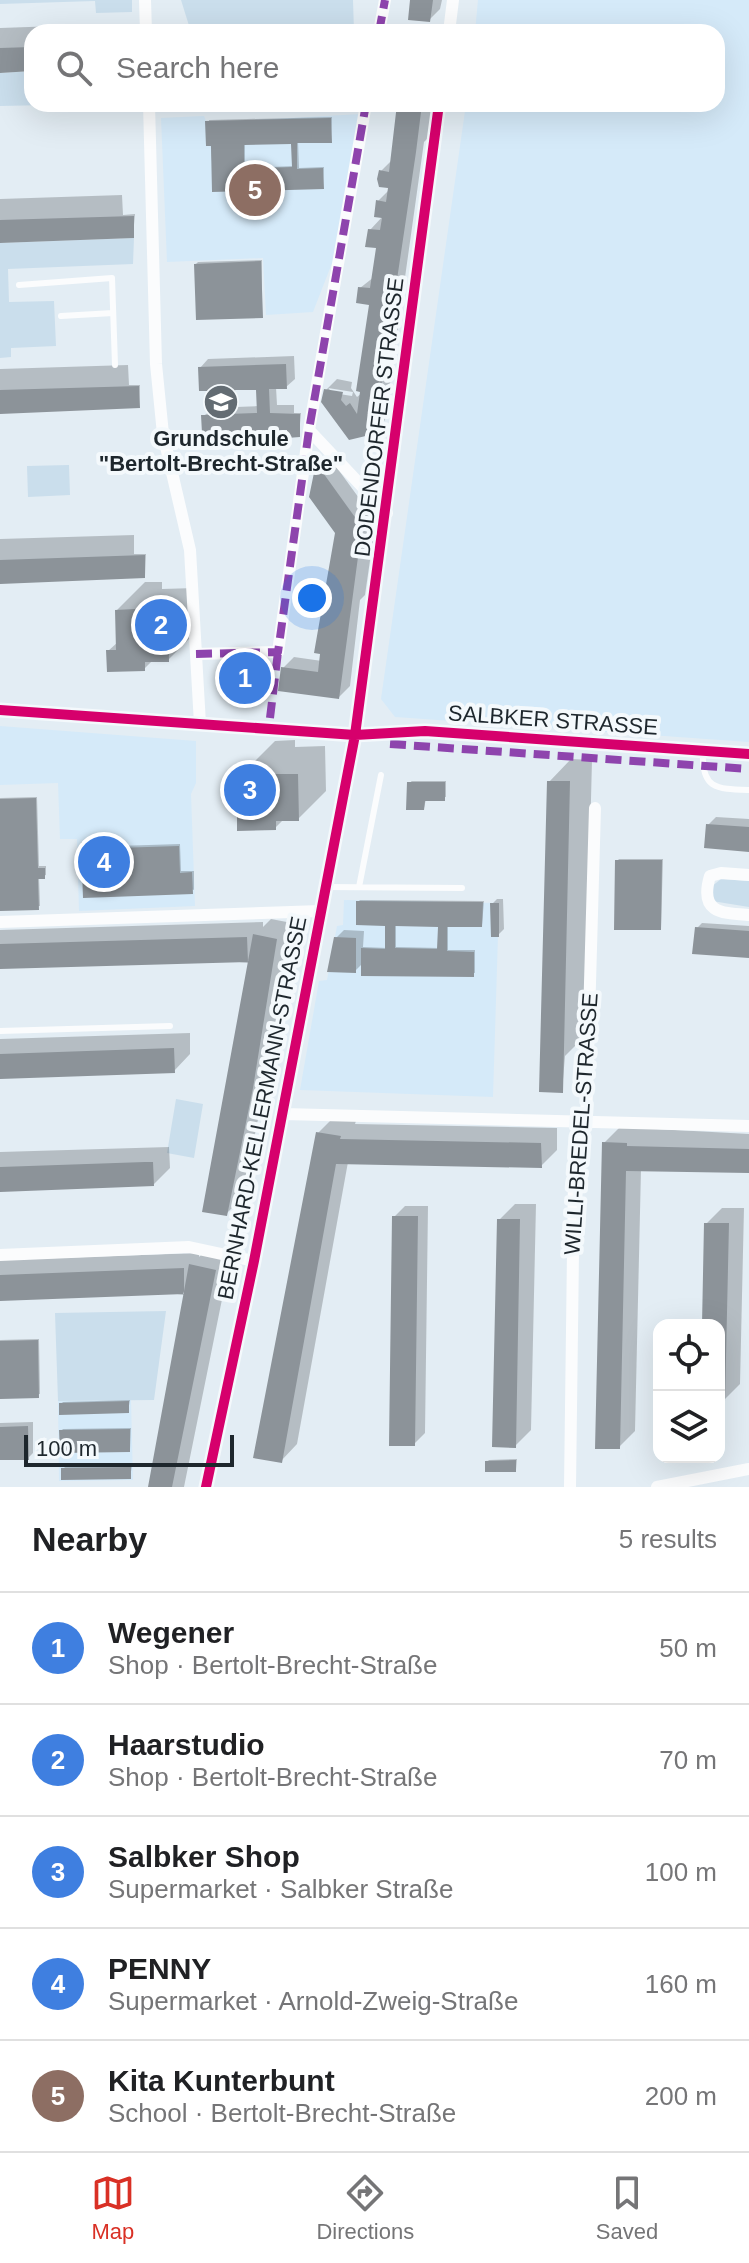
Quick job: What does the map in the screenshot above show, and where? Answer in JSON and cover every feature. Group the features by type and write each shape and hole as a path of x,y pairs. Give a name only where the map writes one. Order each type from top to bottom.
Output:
{"street":[{"path":"145,0 146,24"},
{"path":"380,24 385,0"},
{"path":"450,24 453,0"},
{"path":"149,112 156,364 163,434 190,550 200,724"},
{"path":"196,654 278,652 309,430 365,112"},
{"name":"DODENDORFER STRASSE","path":"355,735 387,513 438,112"},
{"path":"309,430 387,513"},
{"name":"SALBKER STRASSE","path":"0,710 355,735 425,731 749,754"},
{"name":"BERNHARD-KELLERMANN-STRASSE","path":"206,1487 254,1261 355,735"},
{"name":"WILLI-BREDEL-STRASSE","path":"570,1487 574,1173 586,1123 595,808"},
{"path":"749,875 716,873 710,876 706,888 710,906 718,913 749,915"},
{"path":"0,922 321,911"},
{"path":"283,1114 749,1126"},
{"path":"0,1255 189,1247 254,1261"},
{"path":"657,1487 749,1469"}],"lane":[{"path":"19,285 112,278 115,365"},
{"path":"61,316 113,313"},
{"path":"703,751 702,770 706,779 716,787 749,790"},
{"path":"359,887 381,775"},
{"path":"325,887 462,888"},
{"path":"0,1031 170,1026"}],"shaded area":[{"path":"0,0 132,0 132,12 96,13 95,1 0,4"},
{"path":"181,0 353,0 354,24 188,24"},
{"path":"478,0 749,0 749,742 395,717 381,699 465,112 725,112 725,24 476,24"},
{"path":"24,72 24,106 0,106 0,73"},
{"path":"361,114 334,258 313,312 266,315 263,258 167,262 161,118 204,116 206,121 236,121"},
{"path":"134,238 133,264 8,269 9,302 54,301 56,346 11,348 11,357 0,358 0,243"},
{"path":"69,465 70,495 28,497 27,466"},
{"path":"0,726 196,741 196,783 191,794 195,906 79,911 77,839 60,839 58,783 0,785"},
{"path":"721,879 749,881 749,907 712,901 711,887"},
{"path":"344,900 499,903 493,1097 300,1090 319,981 327,980 337,926 343,925"},
{"path":"176,1099 203,1104 194,1158 167,1153"},
{"path":"166,1311 154,1400 58,1401 55,1313"},
{"path":"131,1400 133,1480 59,1481 58,1401"}],"building":[{"path":"410,0 433,0 430,22 408,20"},
{"path":"24,47 24,72 0,73 0,48"},
{"path":"396,112 421,112 374,434 349,440 321,402 324,389 343,392 341,400 346,406 350,403 357,414 360,392 356,391 369,305 356,303 358,287 370,288 376,248 365,247 368,229 380,230 382,218 374,217 376,200 386,202 388,188 379,187 379,170 389,172"},
{"path":"331,118 332,143 297,143 297,169 323,168 324,189 212,192 211,146 206,146 205,121","holes":["291,144 292,167 244,169 244,145"]},
{"path":"134,216 134,238 0,243 0,220"},
{"path":"261,261 263,318 196,320 194,264"},
{"name":"Grundschule \"Bertolt-Brecht-Straße\"","path":"286,364 287,389 269,389 270,413 300,414 300,437 287,438 287,430 202,433 201,415 215,415 214,391 199,391 198,367","holes":["228,390 256,390 257,413 228,414"]},
{"path":"139,386 140,408 0,414 0,390"},
{"path":"316,463 362,527 339,699 278,691 281,667 318,672 320,654 314,653 335,533 309,497"},
{"path":"145,555 145,578 0,584 0,560"},
{"path":"135,609 135,616 168,615 169,662 145,662 145,671 107,672 106,650 116,650 115,610"},
{"path":"239,664 263,664 264,693 239,694"},
{"path":"267,767 268,774 298,774 299,821 276,821 276,830 237,831 237,810 246,809 245,768"},
{"path":"547,781 570,781 563,1093 539,1092"},
{"path":"407,782 445,782 445,801 425,801 424,810 406,810"},
{"path":"36,798 38,868 45,868 45,879 38,879 39,910 0,911 0,799"},
{"path":"706,824 749,827 749,852 704,848"},
{"path":"115,841 116,848 179,846 180,873 192,872 193,894 83,898 81,842"},
{"path":"615,860 662,860 661,930 614,930"},
{"path":"356,901 483,902 482,927 447,927 447,951 474,952 474,977 361,976 361,948 385,949 385,926 356,925","holes":["395,926 438,927 437,949 395,948"]},
{"path":"490,903 499,903 499,937 491,937"},
{"path":"695,927 749,931 749,958 692,954"},
{"path":"253,934 277,939 253,1088 227,1216 202,1212"},
{"path":"247,937 248,962 0,969 0,944"},
{"path":"334,937 356,938 356,973 327,972"},
{"path":"174,1048 175,1073 0,1079 0,1054"},
{"path":"316,1132 341,1136 340,1139 541,1143 542,1168 336,1164 282,1463 253,1458"},
{"path":"602,1142 627,1143 627,1146 749,1149 749,1173 626,1171 620,1449 595,1449"},
{"path":"153,1162 154,1186 0,1192 0,1167"},
{"path":"392,1216 418,1216 415,1446 389,1446"},
{"path":"497,1219 520,1219 516,1448 492,1447"},
{"path":"704,1223 729,1223 725,1402 725,1319 702,1319"},
{"path":"189,1264 216,1270 172,1487 148,1487"},
{"path":"184,1268 184,1294 0,1301 0,1275"},
{"path":"38,1340 39,1398 0,1399 0,1341"},
{"path":"129,1401 129,1413 59,1415 59,1403"},
{"path":"28,1426 29,1460 0,1460 0,1427"},
{"path":"130,1429 130,1452 60,1453 59,1430"},
{"path":"516,1460 516,1472 485,1472 485,1461"},
{"path":"131,1467 131,1479 61,1480 61,1468"}],"marked path":[{"path":"380,24 385,0"},
{"path":"196,654 278,652 309,430 365,112"},
{"path":"270,718 278,652"},
{"path":"390,744 749,769"}],"cycle path":[{"path":"206,1487 254,1261 355,735 438,112"},
{"path":"0,710 355,735 425,731 749,754"}],"place":[{"name":"Kita Kunterbunt","path":"255,190"},
{"name":"Grundschule \"Bertolt-Brecht-Straße\"","path":"221,402"},
{"name":"Haarstudio","path":"161,625"},
{"name":"Wegener","path":"245,678"},
{"name":"Salbker Shop","path":"250,790"},
{"name":"PENNY","path":"104,862"}]}
